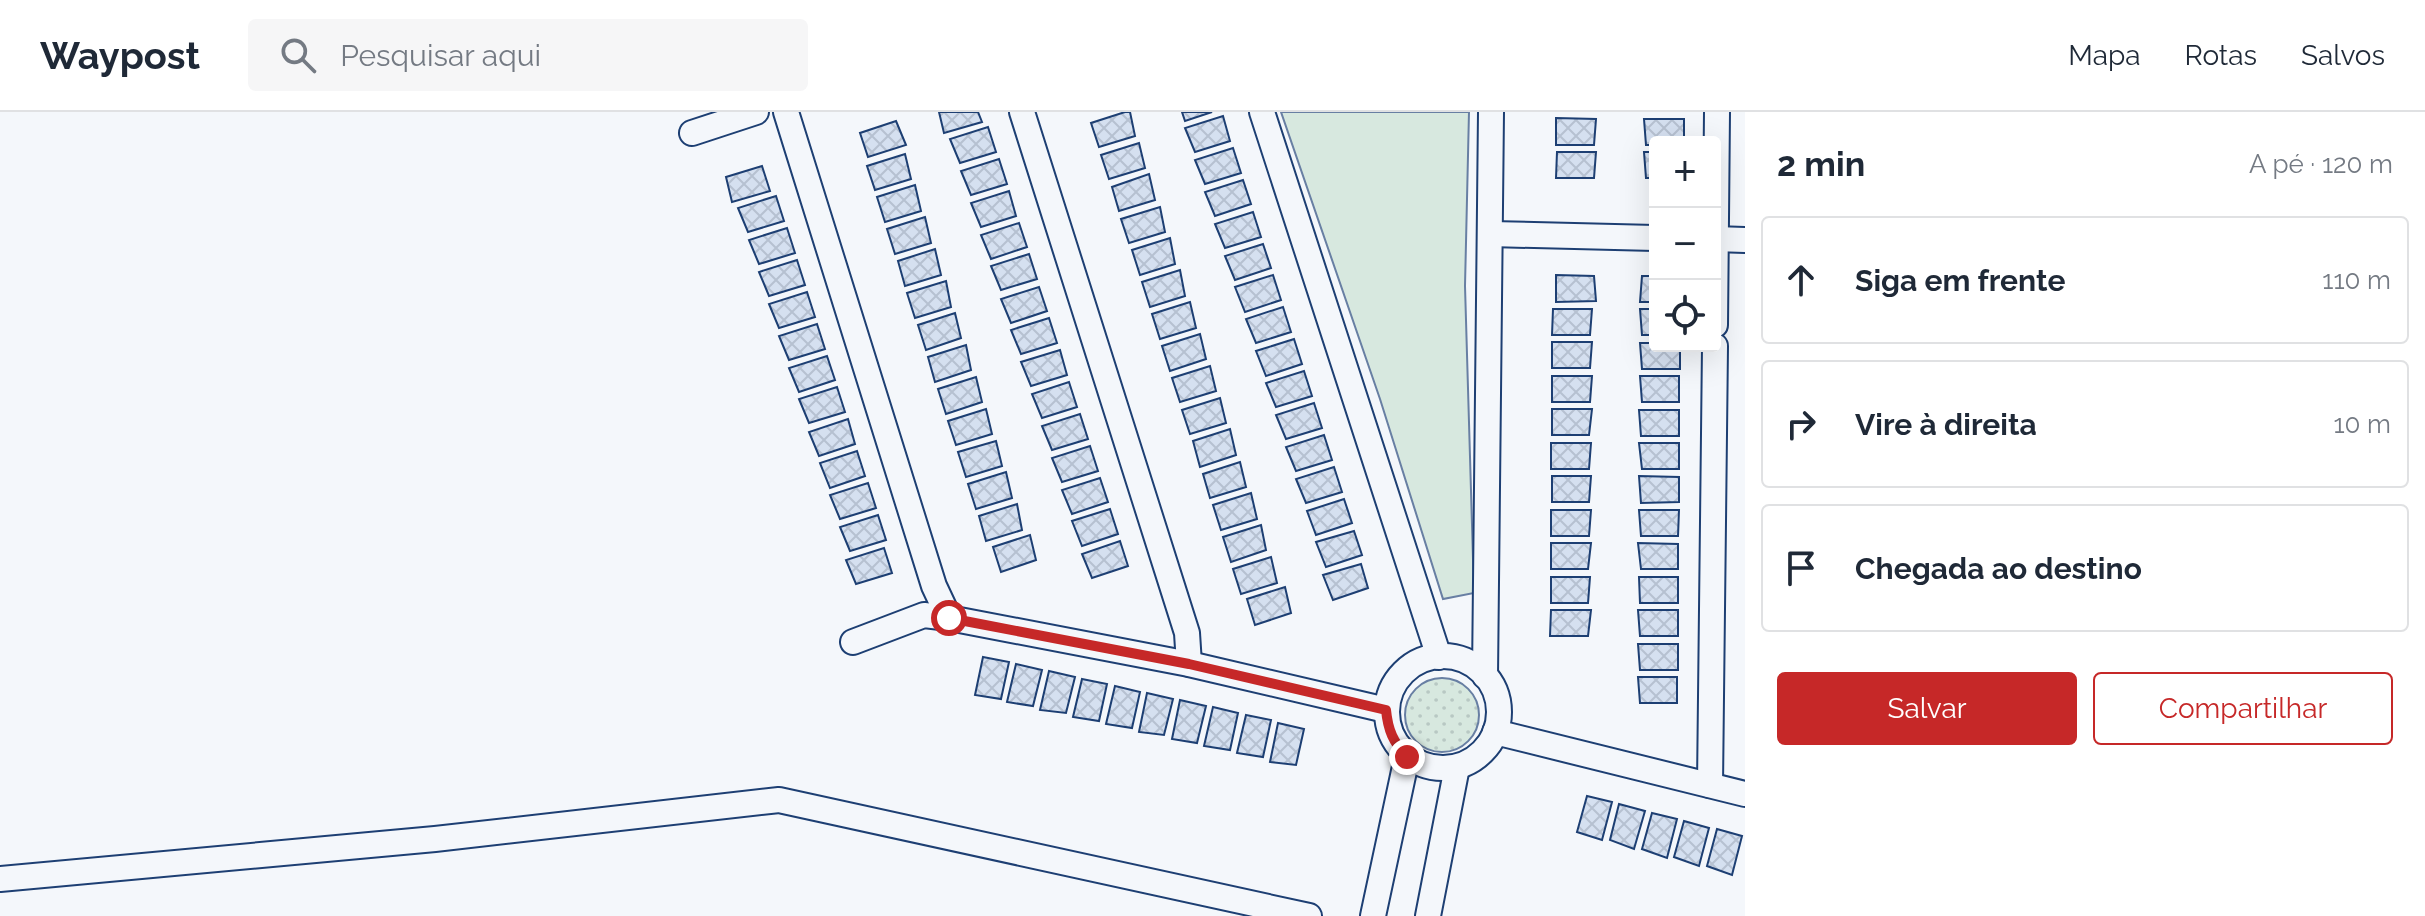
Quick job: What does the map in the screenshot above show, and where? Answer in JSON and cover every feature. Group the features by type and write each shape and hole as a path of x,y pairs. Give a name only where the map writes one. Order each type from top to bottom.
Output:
{"street":[{"path":"692,133 756,112"},
{"path":"786,112 934,586 949,618"},
{"path":"1022,112 1187,633 1189,664"},
{"path":"1262,112 1439,657"},
{"path":"1485,676 1491,112"},
{"path":"1716,208 1717,112"},
{"path":"1490,234 1649,238"},
{"path":"1721,239 1745,240"},
{"path":"1710,785 1715,352"},
{"path":"853,642 924,615 949,618 1189,664 1386,710"},
{"path":"1428,658 1463,660 1485,676 1497,698 1499,715 1487,748 1473,760 1457,767 1431,767 1407,757 1395,744 1388,727 1386,710 1398,677 1412,665 1428,658"},
{"path":"1495,732 1745,794"},
{"path":"1373,916 1407,757"},
{"path":"1428,916 1457,767"},
{"path":"0,879 435,839 779,800 1309,916"}],"shaded area":[{"path":"1281,112 1469,112 1465,286 1474,593 1443,599 1380,399"},
{"path":"1442,678 1456,681 1468,689 1476,701 1479,715 1476,729 1468,741 1456,749 1442,752 1428,749 1416,741 1408,729 1405,715 1408,701 1416,689 1428,681"}],"building":[{"path":"939,112 978,112 982,122 944,133"},
{"path":"1130,112 1135,136 1099,147 1091,123"},
{"path":"1182,112 1212,112 1185,121"},
{"path":"1223,116 1230,141 1195,152 1185,128"},
{"path":"1556,118 1596,119 1594,145 1556,145"},
{"path":"1644,119 1684,119 1684,136 1649,136 1649,145 1646,145"},
{"path":"896,121 906,145 868,157 860,133"},
{"path":"988,127 996,152 960,163 950,139"},
{"path":"1139,143 1145,168 1109,179 1101,155"},
{"path":"1233,148 1241,173 1205,184 1195,160"},
{"path":"1557,152 1596,152 1594,178 1556,178"},
{"path":"1644,152 1649,152 1649,178 1646,178"},
{"path":"905,154 911,179 875,190 867,166"},
{"path":"999,159 1007,184 971,195 961,171"},
{"path":"762,166 770,191 732,202 726,177"},
{"path":"1149,174 1155,200 1119,211 1112,187"},
{"path":"1243,180 1251,204 1215,216 1205,192"},
{"path":"915,185 921,211 885,222 877,197"},
{"path":"1009,191 1016,216 981,227 971,203"},
{"path":"776,196 784,221 748,232 738,208"},
{"path":"1160,207 1165,232 1129,243 1121,219"},
{"path":"1253,212 1261,237 1225,248 1215,224"},
{"path":"925,217 931,243 895,254 887,229"},
{"path":"1019,223 1027,247 991,259 981,235"},
{"path":"787,228 795,253 759,264 749,240"},
{"path":"1170,238 1175,264 1140,275 1132,250"},
{"path":"1263,244 1271,268 1235,280 1225,256"},
{"path":"935,249 941,275 905,286 898,261"},
{"path":"1029,254 1037,279 1001,290 991,266"},
{"path":"797,260 805,285 769,296 759,272"},
{"path":"1180,270 1185,296 1150,307 1142,282"},
{"path":"1273,275 1281,300 1245,312 1235,287"},
{"path":"1556,275 1594,276 1596,301 1556,302"},
{"path":"1642,276 1649,276 1649,302 1640,302"},
{"path":"946,281 951,307 915,318 907,293"},
{"path":"1039,287 1047,311 1011,323 1001,299"},
{"path":"807,292 815,317 779,328 769,304"},
{"path":"1190,302 1196,328 1160,339 1152,314"},
{"path":"1283,307 1291,332 1256,343 1246,319"},
{"path":"1553,309 1592,309 1590,335 1552,335"},
{"path":"1640,309 1649,309 1649,335 1642,335"},
{"path":"955,313 961,338 926,350 918,325"},
{"path":"1049,318 1057,343 1021,354 1011,330"},
{"path":"817,324 825,349 789,360 779,336"},
{"path":"1200,334 1206,359 1170,371 1162,346"},
{"path":"1294,339 1302,364 1266,376 1256,351"},
{"path":"1552,342 1592,342 1590,368 1552,368"},
{"path":"1640,343 1649,343 1649,352 1680,352 1680,369 1642,369"},
{"path":"966,345 971,370 935,382 928,357"},
{"path":"1060,350 1067,375 1031,386 1021,362"},
{"path":"827,356 835,380 799,392 789,368"},
{"path":"1210,366 1216,391 1180,402 1172,378"},
{"path":"1304,371 1312,396 1276,407 1266,383"},
{"path":"1552,376 1592,376 1590,402 1552,402"},
{"path":"1640,376 1679,376 1679,402 1642,402"},
{"path":"976,377 982,402 946,414 938,389"},
{"path":"1069,382 1077,407 1042,418 1032,394"},
{"path":"837,387 845,412 809,423 799,399"},
{"path":"1220,398 1226,423 1190,434 1182,410"},
{"path":"1314,403 1322,428 1286,439 1276,415"},
{"path":"986,409 992,434 956,445 948,421"},
{"path":"1552,409 1592,409 1589,435 1552,435"},
{"path":"1639,410 1679,410 1679,436 1641,436"},
{"path":"1080,414 1088,439 1052,450 1042,426"},
{"path":"848,419 855,444 819,456 809,432"},
{"path":"1230,429 1236,455 1200,467 1193,441"},
{"path":"1324,435 1332,460 1296,471 1286,447"},
{"path":"996,441 1002,466 966,477 958,452"},
{"path":"1551,443 1591,443 1589,469 1551,469"},
{"path":"1639,443 1679,443 1679,469 1642,469"},
{"path":"1090,446 1098,471 1062,482 1052,458"},
{"path":"857,451 865,476 830,488 820,463"},
{"path":"1240,462 1246,487 1210,498 1203,474"},
{"path":"1334,467 1342,492 1306,503 1296,479"},
{"path":"1006,472 1012,498 976,509 968,484"},
{"path":"1552,476 1591,476 1589,502 1552,502"},
{"path":"1639,476 1679,477 1679,502 1641,503"},
{"path":"1100,478 1108,502 1072,514 1062,490"},
{"path":"868,483 876,508 840,519 830,495"},
{"path":"1251,493 1257,519 1221,530 1213,505"},
{"path":"1344,499 1352,523 1316,535 1307,511"},
{"path":"1017,504 1022,530 986,541 979,516"},
{"path":"1110,509 1118,534 1082,546 1072,521"},
{"path":"1551,510 1591,510 1589,536 1551,536"},
{"path":"1639,510 1679,510 1678,536 1641,536"},
{"path":"878,515 886,540 850,551 840,527"},
{"path":"1261,525 1266,550 1231,562 1223,537"},
{"path":"1354,531 1362,555 1326,567 1316,542"},
{"path":"1030,535 1036,560 1001,572 993,547"},
{"path":"1120,541 1128,566 1092,578 1082,554"},
{"path":"1551,543 1591,543 1588,569 1551,569"},
{"path":"1638,543 1678,544 1678,569 1641,569"},
{"path":"884,548 892,573 856,584 846,560"},
{"path":"1271,557 1277,583 1241,594 1233,569"},
{"path":"1361,564 1368,588 1333,600 1323,575"},
{"path":"1551,577 1590,577 1588,603 1551,603"},
{"path":"1639,577 1678,577 1678,603 1640,603"},
{"path":"1285,587 1291,613 1255,625 1247,599"},
{"path":"1551,610 1591,610 1588,636 1550,636"},
{"path":"1638,610 1678,610 1678,636 1640,636"},
{"path":"1638,644 1678,644 1678,670 1640,670"},
{"path":"983,657 1009,662 1001,699 975,695"},
{"path":"1016,664 1042,670 1033,706 1007,702"},
{"path":"1049,671 1075,677 1066,713 1040,710"},
{"path":"1638,677 1677,677 1677,703 1640,703"},
{"path":"1082,679 1107,684 1099,721 1073,717"},
{"path":"1115,686 1140,692 1132,728 1106,724"},
{"path":"1147,693 1173,699 1164,735 1139,732"},
{"path":"1180,700 1206,706 1197,743 1172,739"},
{"path":"1213,707 1238,713 1230,750 1204,746"},
{"path":"1246,715 1271,720 1263,757 1237,753"},
{"path":"1278,723 1304,729 1296,765 1270,762"},
{"path":"1587,796 1612,802 1602,840 1577,832"},
{"path":"1619,804 1645,811 1634,849 1610,840"},
{"path":"1652,813 1677,819 1667,858 1642,849"},
{"path":"1684,821 1709,828 1699,866 1674,857"},
{"path":"1717,829 1742,836 1732,875 1707,866"}],"route":[{"path":"949,618 1189,664 1386,710 1388,727 1395,744 1407,757"}]}
